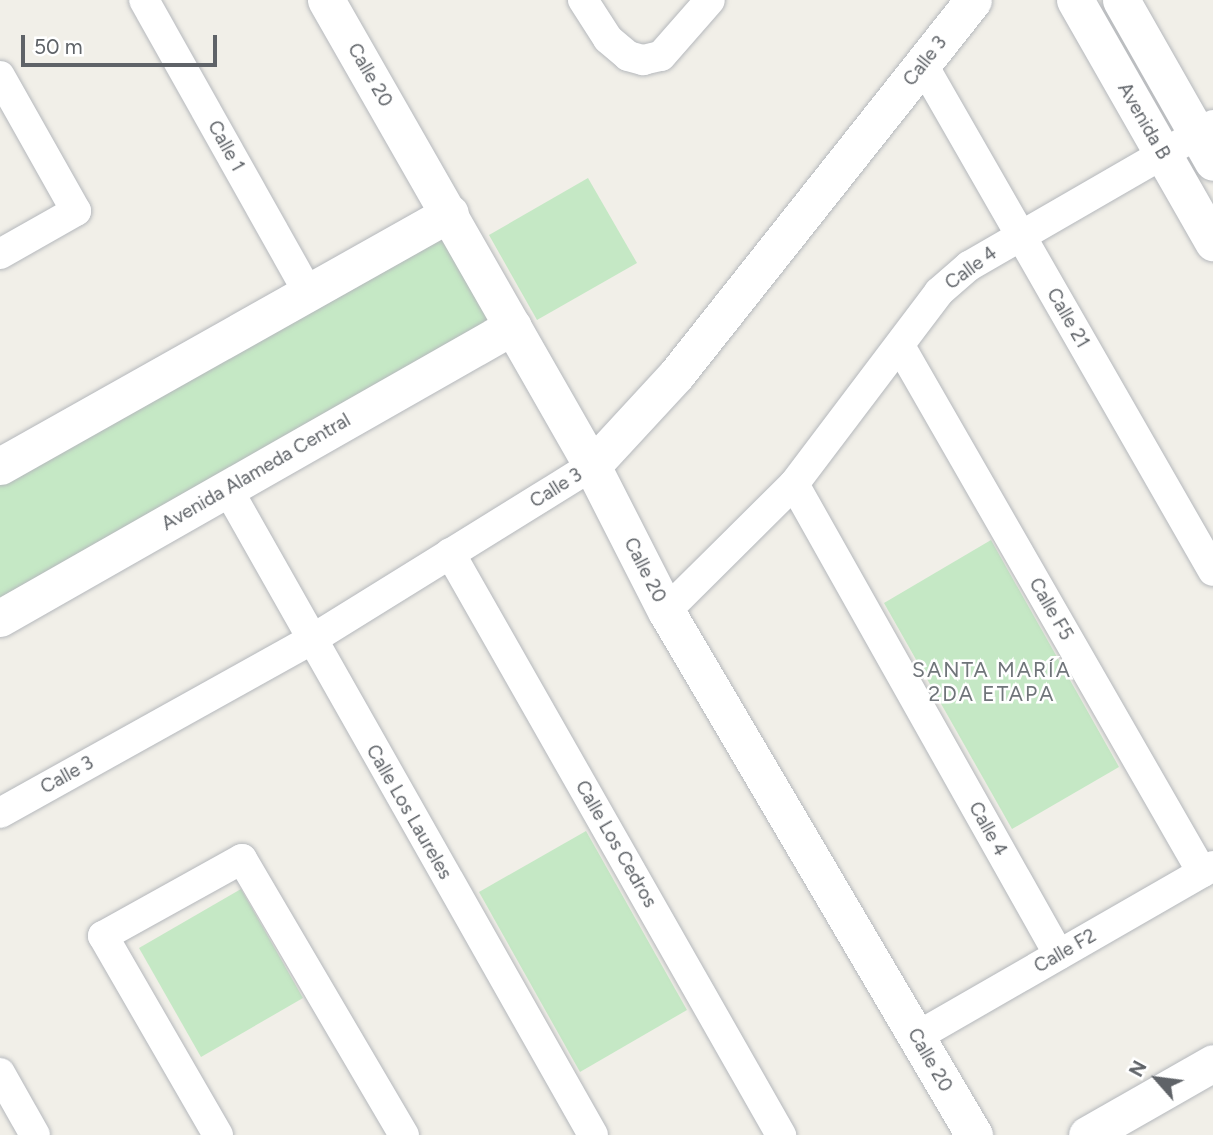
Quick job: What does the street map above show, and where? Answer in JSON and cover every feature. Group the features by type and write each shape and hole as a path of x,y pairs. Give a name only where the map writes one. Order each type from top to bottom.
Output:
{"street":[{"name":"Calle 1","path":"144,0 308,292"},
{"name":"Calle 20","path":"326,0 592,466 666,611 974,1135"},
{"path":"583,0 608,39 628,56 643,60 662,56 710,0"},
{"name":"Calle 3","path":"0,813 311,640 592,466 676,375 973,0"},
{"name":"Avenida B","path":"1075,0 1213,242"},
{"name":"Avenida B","path":"1121,0 1208,140"},
{"name":"Calle 21","path":"923,65 1213,571"},
{"path":"0,76 76,211 0,254"},
{"name":"Calle 4","path":"666,611 794,484 939,292 969,266 1162,153 1208,140"},
{"path":"0,466 450,213"},
{"name":"Avenida Alameda Central","path":"0,618 513,326"},
{"name":"Calle F5","path":"900,346 1207,869"},
{"name":"Calle 4","path":"794,484 1059,955"},
{"name":"Calle Los Laureles","path":"227,488 593,1135"},
{"name":"Calle Los Cedros","path":"450,554 781,1135"},
{"path":"218,1135 103,936 242,859 404,1135"},
{"name":"Calle F2","path":"916,1037 1207,869"},
{"path":"1087,1135 1213,1063"},
{"path":"0,1073 35,1135"}],"green space":[{"path":"588,178 637,263 537,320 489,235"},
{"path":"441,232 491,320 0,599 0,483"},
{"path":"991,540 1119,767 1012,829 884,603"},
{"path":"586,831 687,1010 580,1072 479,892"},
{"path":"241,889 303,998 201,1057 139,948"}],"district":[{"name":"SANTA MARÍA 2DA ETAPA","path":"992,682"}]}
